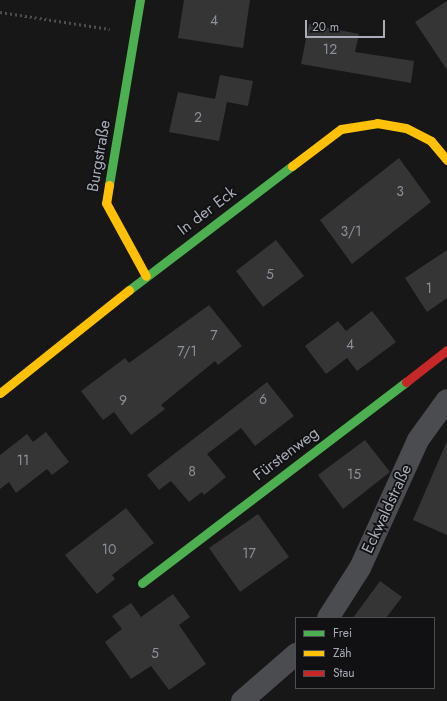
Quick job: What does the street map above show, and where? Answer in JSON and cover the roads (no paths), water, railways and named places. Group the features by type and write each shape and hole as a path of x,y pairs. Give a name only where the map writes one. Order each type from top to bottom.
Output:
{"street":[{"name":"Burgstraße","path":"140,0 106,203 146,276"},
{"name":"In der Eck","path":"0,393 146,276 341,129 377,123 406,128 431,141 447,160"},
{"name":"Fürstenweg","path":"142,583 447,350"},
{"name":"Eckwaldstraße","path":"329,617 360,568 418,440 447,400"},
{"path":"242,701 295,655"}]}
